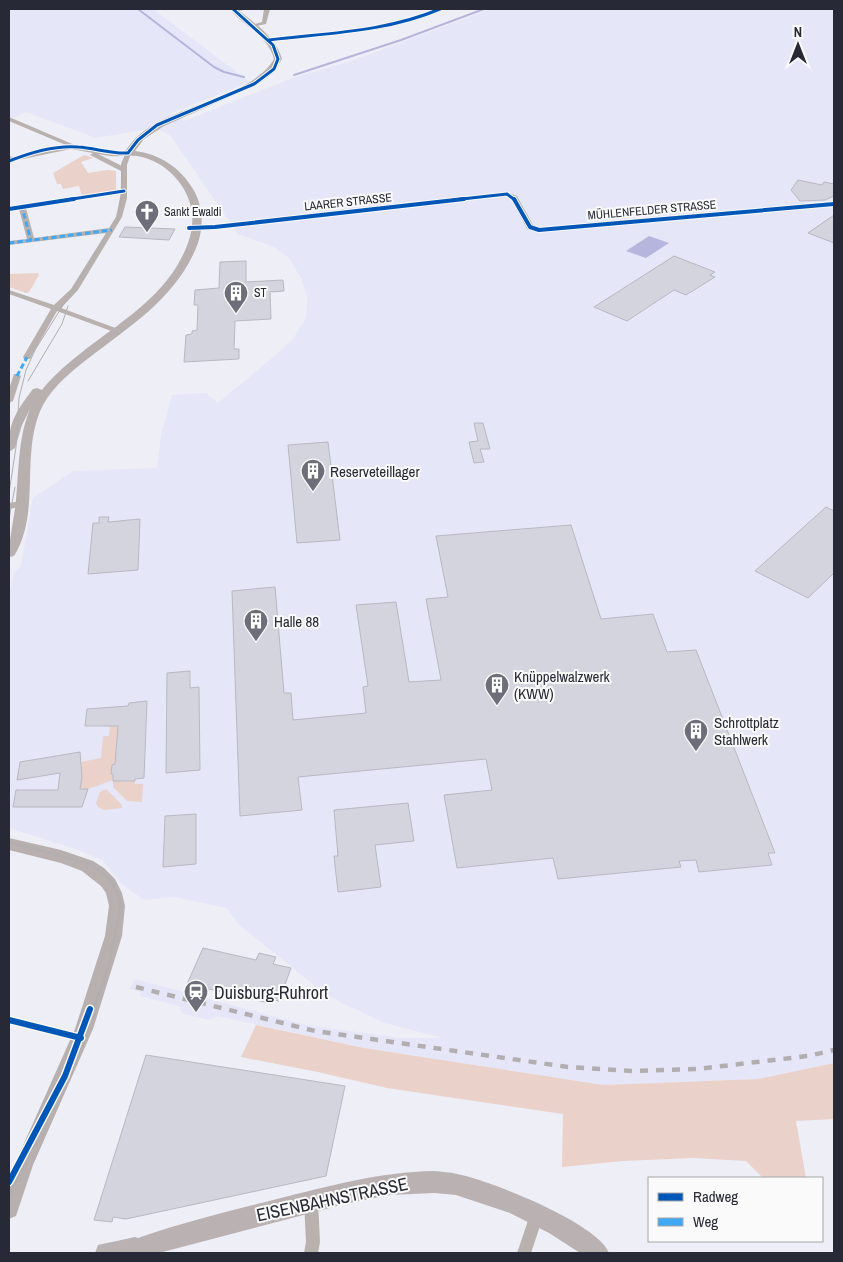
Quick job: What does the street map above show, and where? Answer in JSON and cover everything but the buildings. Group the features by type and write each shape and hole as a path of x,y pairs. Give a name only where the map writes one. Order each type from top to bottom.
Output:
{"main road":[{"path":"128,153 138,140 157,125 250,85 267,76 274,69 278,60 276,51 269,40 233,9"},
{"path":"9,553 14,544 18,501 30,422 40,400 57,379 144,301 168,276 193,228 196,205 191,193 179,176 153,158 142,154 128,153"},
{"path":"9,440 27,404 43,383 72,355 113,329"},
{"path":"9,844 86,866 108,882 114,891 117,903 114,931 81,1038 37,1132 15,1188 9,1210"},
{"path":"9,1182 37,1132"},
{"name":"EISENBAHNSTRASSE","path":"106,1253 136,1250 206,1228 311,1201 387,1185 419,1181 457,1184 496,1196 537,1213 571,1232 598,1253"}],"street":[{"path":"233,9 245,9"},
{"path":"253,26 264,23 267,9"},
{"path":"269,40 382,26 422,18 440,9"},
{"path":"10,121 75,146 114,154 128,153 123,170 124,191 122,207 112,230 74,290 55,308 27,357"},
{"path":"10,160 75,146"},
{"path":"89,149 89,153 123,170"},
{"path":"9,209 124,191"},
{"name":"LAARER STRASSE","path":"193,228 510,195"},
{"name":"MÜHLENFELDER STRASSE","path":"510,195 514,198 530,227 539,230 834,204"},
{"path":"22,207 31,241"},
{"path":"9,243 112,230"},
{"path":"9,292 113,329"},
{"path":"9,401 14,379"},
{"path":"311,1201 313,1242 311,1253"},
{"path":"524,1253 537,1213"}],"shaded area":[{"path":"9,9 153,9 250,82 169,114 184,121 293,78 351,61 491,9 834,9 834,1063 758,1079 603,1085 364,1048 218,1016 208,1020 182,1013 179,1006 140,996 141,992 130,989 135,979 306,1025 401,1038 443,1038 385,1023 340,1002 316,987 237,923 227,908 174,897 144,900 123,885 103,861 78,850 9,828 9,595 14,574 21,565 33,498 73,471 157,468 161,435 172,395 206,393 218,403 282,350 294,337 305,320 307,296 301,278 289,258 274,247 238,234 170,135 153,128 96,138 26,112 14,118 9,116"},
{"path":"84,155 93,158 81,162 88,173 107,170 116,171 116,191 82,196 79,186 63,189 61,184 57,184 53,173"},
{"path":"38,273 39,275 29,292 26,293 9,287 9,274"},
{"path":"110,723 118,723 115,764 112,765 113,780 88,789 80,789 81,762 101,758 103,736 109,736"},
{"path":"122,780 122,782 135,781 135,784 143,784 142,802 127,801 113,787 113,781"},
{"path":"106,789 122,805 122,808 104,810 98,807 96,803 100,792"},
{"path":"256,1025 364,1048 603,1085 758,1079 834,1063 834,1119 796,1121 806,1177 762,1177 746,1161 693,1158 623,1161 562,1167 563,1114 387,1088 241,1057"}],"water":[{"path":"649,236 669,243 646,258 626,251"}],"waterway":[{"path":"138,9 214,67 224,72 244,77"},
{"path":"294,75 401,40 484,9"}],"tram line":[{"path":"9,493 16,447 19,398 26,370 35,350 117,219 121,201 122,163 128,150 138,138 155,125 257,81 274,64 275,54 272,46 259,32 231,9"},
{"path":"28,381 62,324 68,306"},
{"path":"9,519 15,487"},
{"path":"9,842 90,864 104,874 113,884 119,898 120,908 110,960 83,1042 9,1196"}],"railway":[{"path":"136,987 315,1031 568,1067 634,1071 697,1069 808,1056 834,1050"}],"marked path":[{"path":"24,207 22,207 31,241"},
{"path":"9,243 112,230"},
{"path":"17,376 27,357"}],"cycle path":[{"path":"9,161 43,151 72,147 102,152 128,153 138,140 157,125 254,84 274,69 278,59 273,45 233,9"},
{"path":"269,40 380,27 422,17 440,9"},
{"path":"9,209 124,191"},
{"path":"189,228 215,227 507,194 514,198 530,227 539,230 834,204"},
{"path":"9,1182 44,1119 65,1076 90,1009"},
{"path":"9,1020 81,1038"}],"place":[{"name":"Sankt Ewaldi","path":"147,233"},
{"name":"ST","path":"236,314"},
{"name":"Reserveteillager","path":"313,492"},
{"name":"Halle 88","path":"256,642"},
{"name":"Knüppelwalzwerk (KWW)","path":"497,706"},
{"name":"Schrottplatz Stahlwerk","path":"696,752"},
{"name":"Duisburg-Ruhrort","path":"196,1013"}]}
